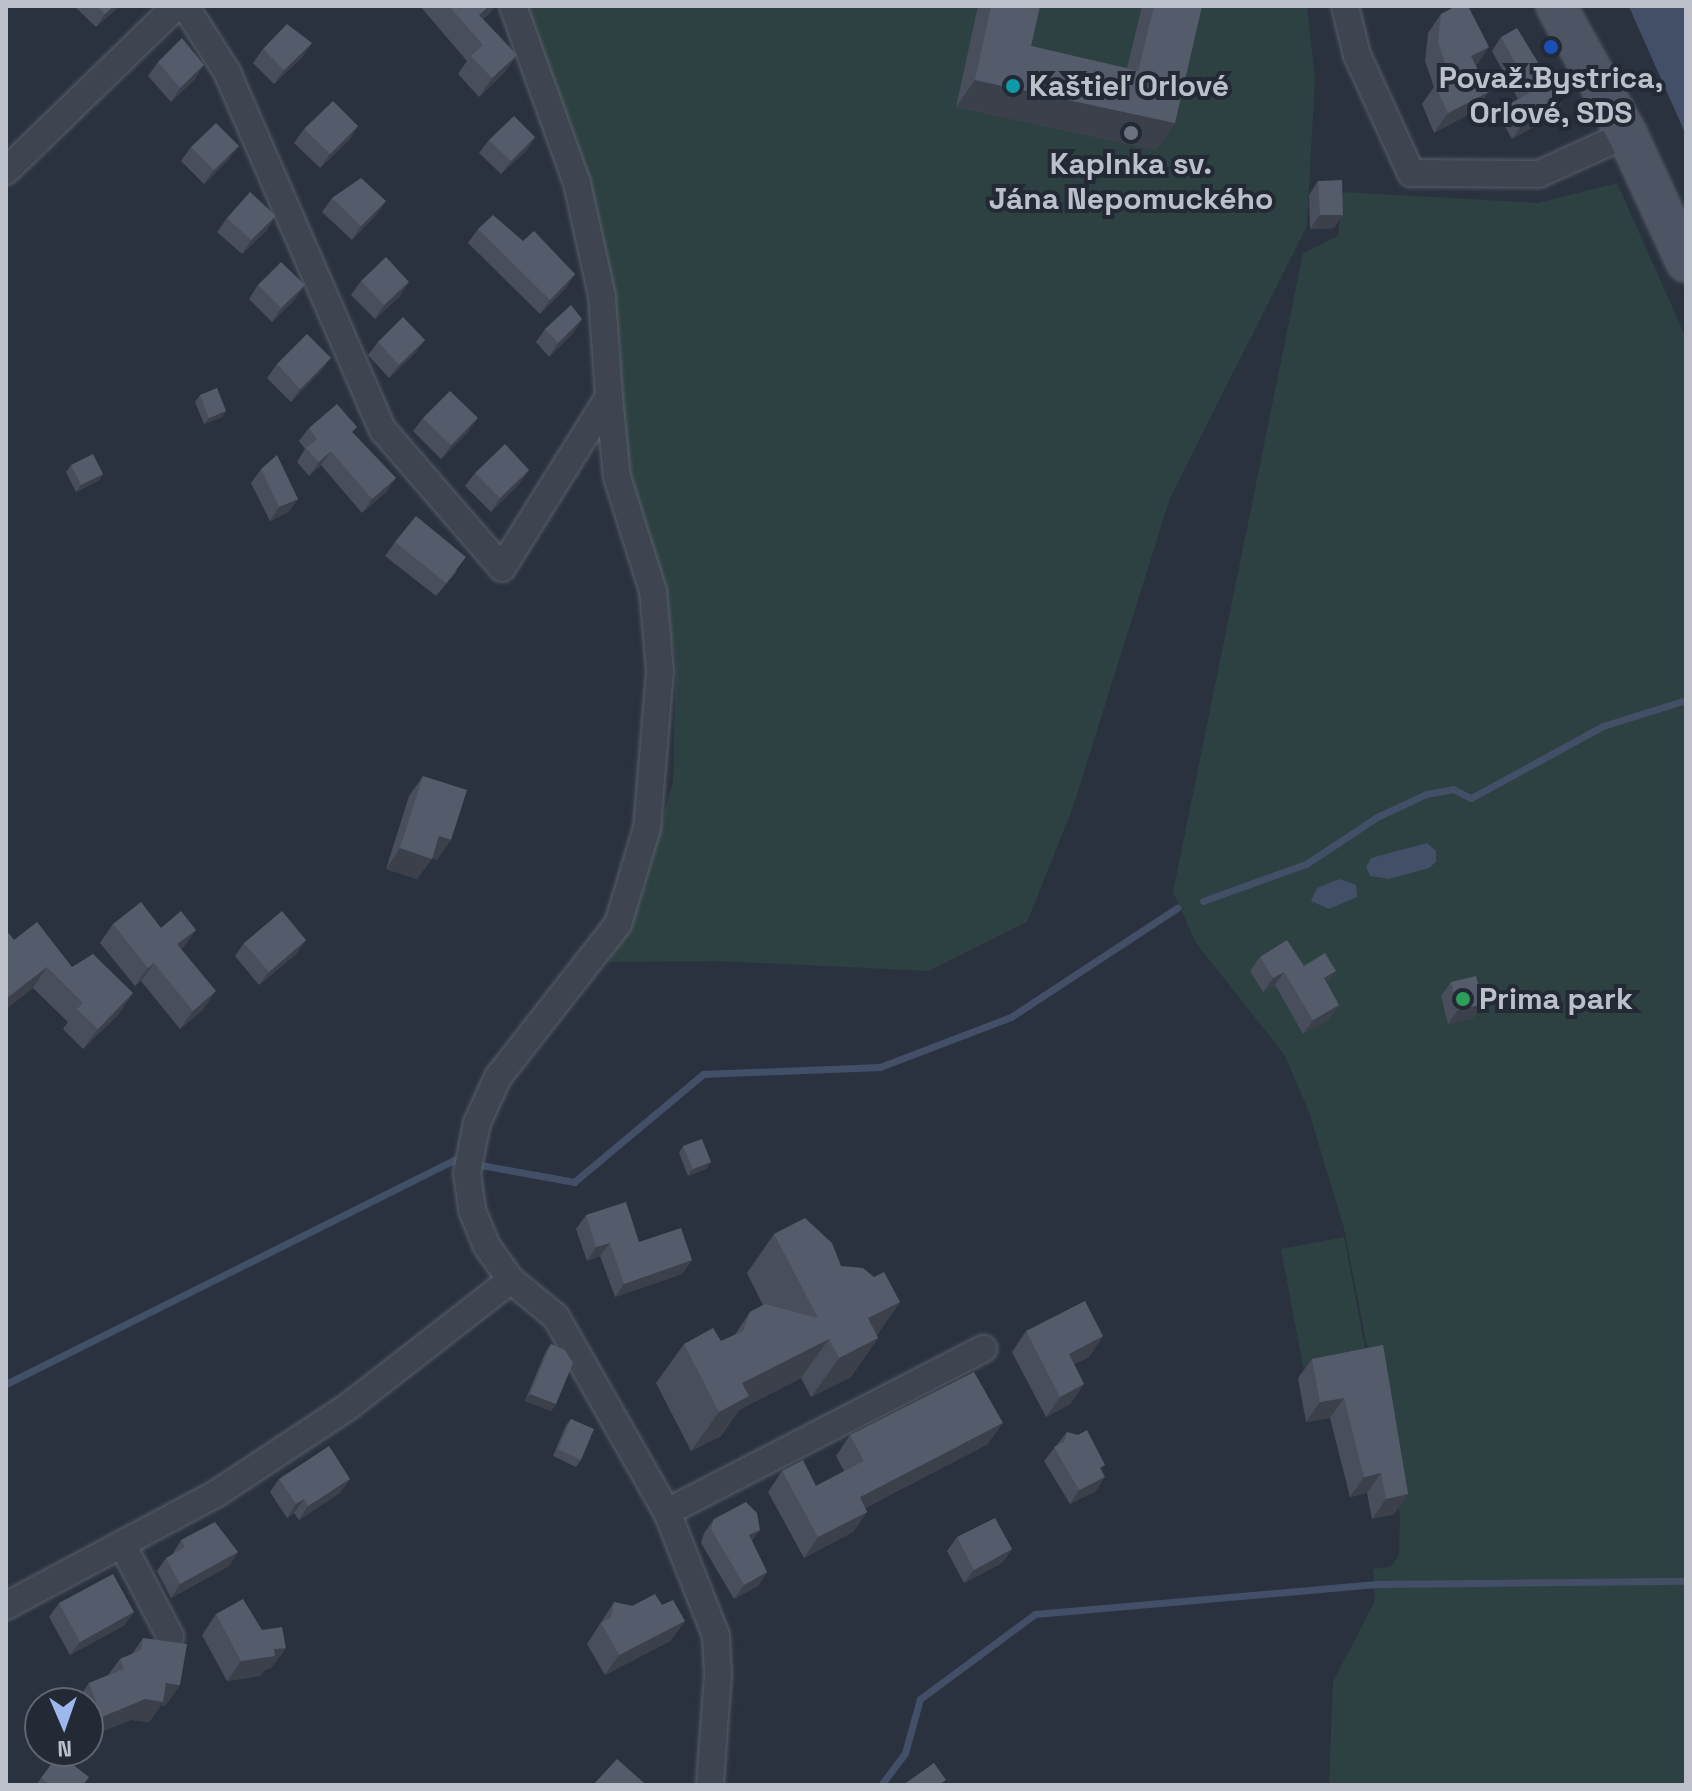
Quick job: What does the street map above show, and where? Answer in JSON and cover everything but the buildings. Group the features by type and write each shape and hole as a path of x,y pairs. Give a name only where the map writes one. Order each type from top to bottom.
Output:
{"main road":[{"path":"1556,6 1627,134 1686,262"}],"street":[{"path":"6,171 176,6"},
{"path":"185,6 227,72 383,430 502,568 609,397"},
{"path":"513,6 577,183 602,296 617,477 653,591 660,671 647,828 618,924 498,1077 477,1123 469,1164 481,1234 511,1280 556,1317 667,1512 716,1636 718,1675 710,1785"},
{"path":"1345,6 1357,55 1411,173 1539,174 1627,134"},
{"path":"6,1606 216,1494 349,1406 511,1280"},
{"path":"667,1512 983,1349"},
{"path":"122,1544 170,1636"}],"shaded area":[{"path":"526,6 1307,6 1315,78 1307,226 1170,498 1073,807 1027,922 929,971 718,961 609,962 642,893 673,781 676,657 627,470 620,422 620,343 589,179"},
{"name":"Prima park","path":"1617,183 1686,338 1686,1785 1329,1785 1333,1682 1375,1601 1373,1569 1390,1567 1399,1555 1400,1515 1344,1228 1308,1109 1284,1054 1196,943 1173,892 1303,253 1338,236 1343,192 1538,203"},
{"path":"1344,1237 1367,1359 1304,1371 1281,1249"}],"water":[{"path":"1629,6 1686,6 1686,135 1630,9"},
{"path":"1427,843 1436,851 1436,862 1429,868 1389,879 1370,876 1366,867 1371,858"},
{"path":"1339,879 1356,885 1357,897 1329,909 1311,901 1317,888"}],"waterway":[{"path":"1203,901 1306,864 1377,817 1426,794 1453,789 1471,798 1603,726 1686,700"},
{"path":"475,1164 574,1182 703,1074 880,1067 1011,1017 1177,908"},
{"path":"6,1384 454,1160 463,1161"},
{"path":"881,1785 905,1753 920,1699 1035,1614 1380,1584 1686,1581"}],"place":[{"name":"Považ.Bystrica, Orlové, SDS","path":"1551,47"},
{"name":"Kaštieľ Orlové","path":"1013,86"},
{"name":"Kaplnka sv. Jána Nepomuckého","path":"1131,133"},
{"name":"Prima park","path":"1463,999"}]}
